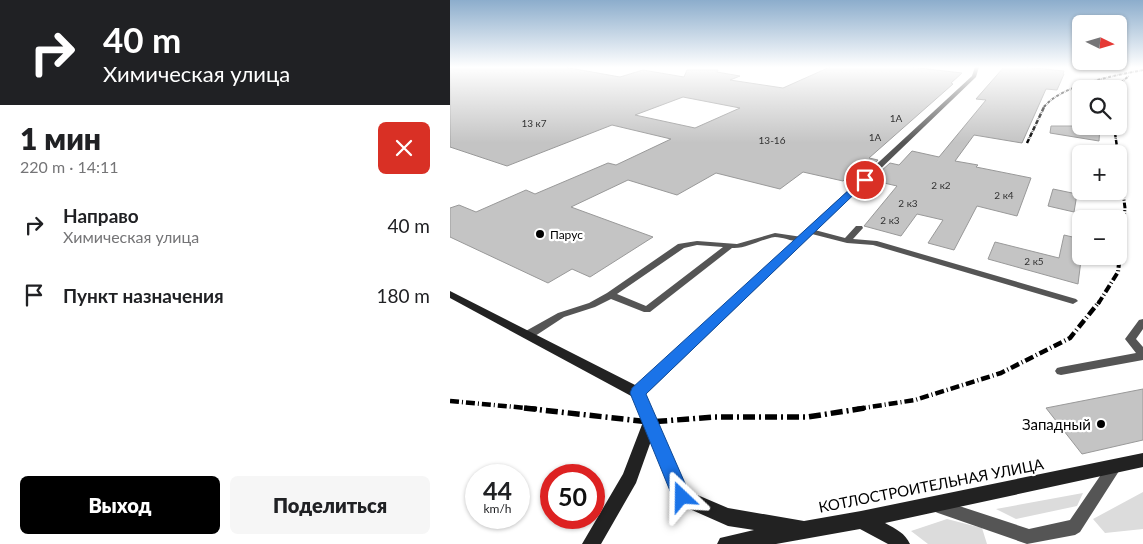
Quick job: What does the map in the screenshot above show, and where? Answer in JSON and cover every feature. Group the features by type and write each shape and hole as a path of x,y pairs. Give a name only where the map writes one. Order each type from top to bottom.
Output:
{"main road":[{"path":"450,294 638,393 682,497 728,518 803,530"},
{"path":"591,544 630,478 650,422"},
{"name":"КОТЛОСТРОИТЕЛЬНАЯ УЛИЦА","path":"726,544 861,520 1143,460"},
{"path":"861,520 892,536 901,544"}],"street":[{"path":"638,393 957,92"}],"lane":[{"path":"847,241 859,228"},
{"path":"811,231 847,241 874,243 1073,301"},
{"path":"528,335 561,316 592,305 610,295 681,246 697,243 729,247 775,235 802,240"},
{"path":"610,295 647,310 729,247"},
{"path":"1061,371 1143,355 1130,339 1143,322"},
{"path":"934,505 1029,538 1074,526 1114,466"}],"shaded area":[{"path":"1143,492 1143,529 1105,533 1093,519"},
{"path":"1083,493 1077,506 1016,519 996,509"},
{"path":"947,519 982,528 987,544 928,544 911,531"}],"building":[{"path":"450,92 943,92 869,158 878,160 859,178 850,175 843,181 803,172 780,189 716,173 677,195 628,180 571,207 653,237 590,277 572,269 548,283 450,237 450,208 459,205 476,212 526,190 535,194 608,163 616,165 671,139 612,125 507,166 450,147","holes":["683,97 740,108 695,128 635,115"]},
{"path":"982,92 1044,92 1022,143 974,135 955,161 1031,178 1017,216 977,206 954,250 928,243 943,220 917,214 901,236 864,226 897,186 871,180 890,163 899,165 912,151 939,157 986,100 976,99"},
{"path":"1051,126 1072,126 1072,135 1099,135 1099,141 1050,133"},
{"path":"1053,189 1072,193 1072,200 1076,200 1074,210 1072,212 1048,206"},
{"path":"1064,235 1072,237 1072,265 1080,265 1078,284 988,259 995,242 1059,258"},
{"name":"Западный","path":"1143,389 1143,440 1082,454 1046,408"}],"railway":[{"path":"1044,107 1052,99 1064,92"},
{"path":"1027,143 1044,107"},
{"path":"1115,135 1117,145"},
{"path":"1124,200 1125,210"},
{"path":"1098,304 1118,272 1119,265"},
{"path":"857,409 915,400 1001,373 1070,338 1099,302"},
{"path":"450,401 537,409"},
{"path":"524,408 650,422 714,417 808,417 865,408"}],"place":[{"name":"Парус","path":"540,234"},
{"name":"Западный","path":"1101,424"}],"route":[{"path":"682,497 638,393 865,180"}]}
